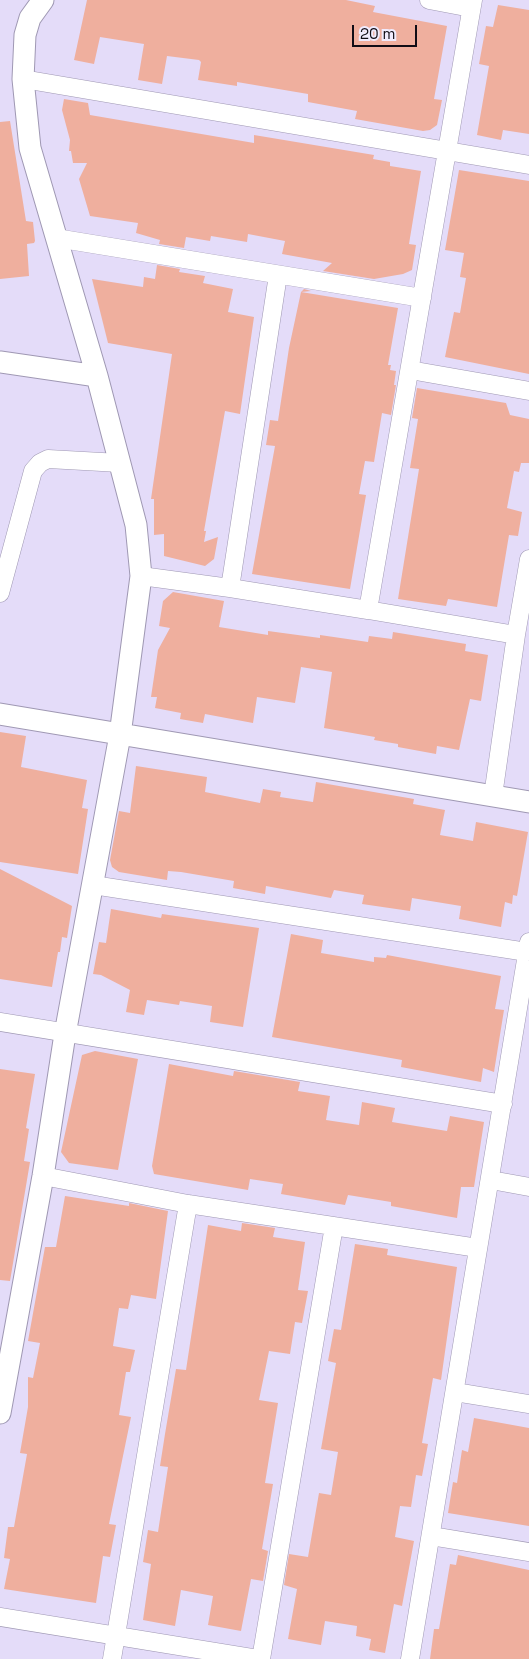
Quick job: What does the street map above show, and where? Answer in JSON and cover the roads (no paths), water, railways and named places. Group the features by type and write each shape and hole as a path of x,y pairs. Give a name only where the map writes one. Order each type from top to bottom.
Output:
{"street":[{"path":"0,1413 43,1176 65,1034 120,735 140,576 136,525 97,376 30,148 23,79 25,35 30,18 43,0"},
{"path":"368,610 410,370 445,152 472,4 429,0"},
{"path":"23,79 529,165"},
{"path":"56,238 422,298"},
{"path":"230,588 278,275"},
{"path":"0,362 97,376"},
{"path":"410,370 529,391"},
{"path":"0,593 33,471 40,463 48,459 120,463"},
{"path":"493,796 529,559"},
{"path":"140,576 230,588 516,635"},
{"path":"0,714 529,802"},
{"path":"93,885 528,947 491,1180 410,1659"},
{"path":"0,1022 503,1104"},
{"path":"43,1176 188,1204 478,1248"},
{"path":"491,1180 529,1186"},
{"path":"112,1659 188,1204"},
{"path":"0,1617 260,1659 334,1226"},
{"path":"455,1392 529,1404"},
{"path":"431,1536 529,1552"}]}
